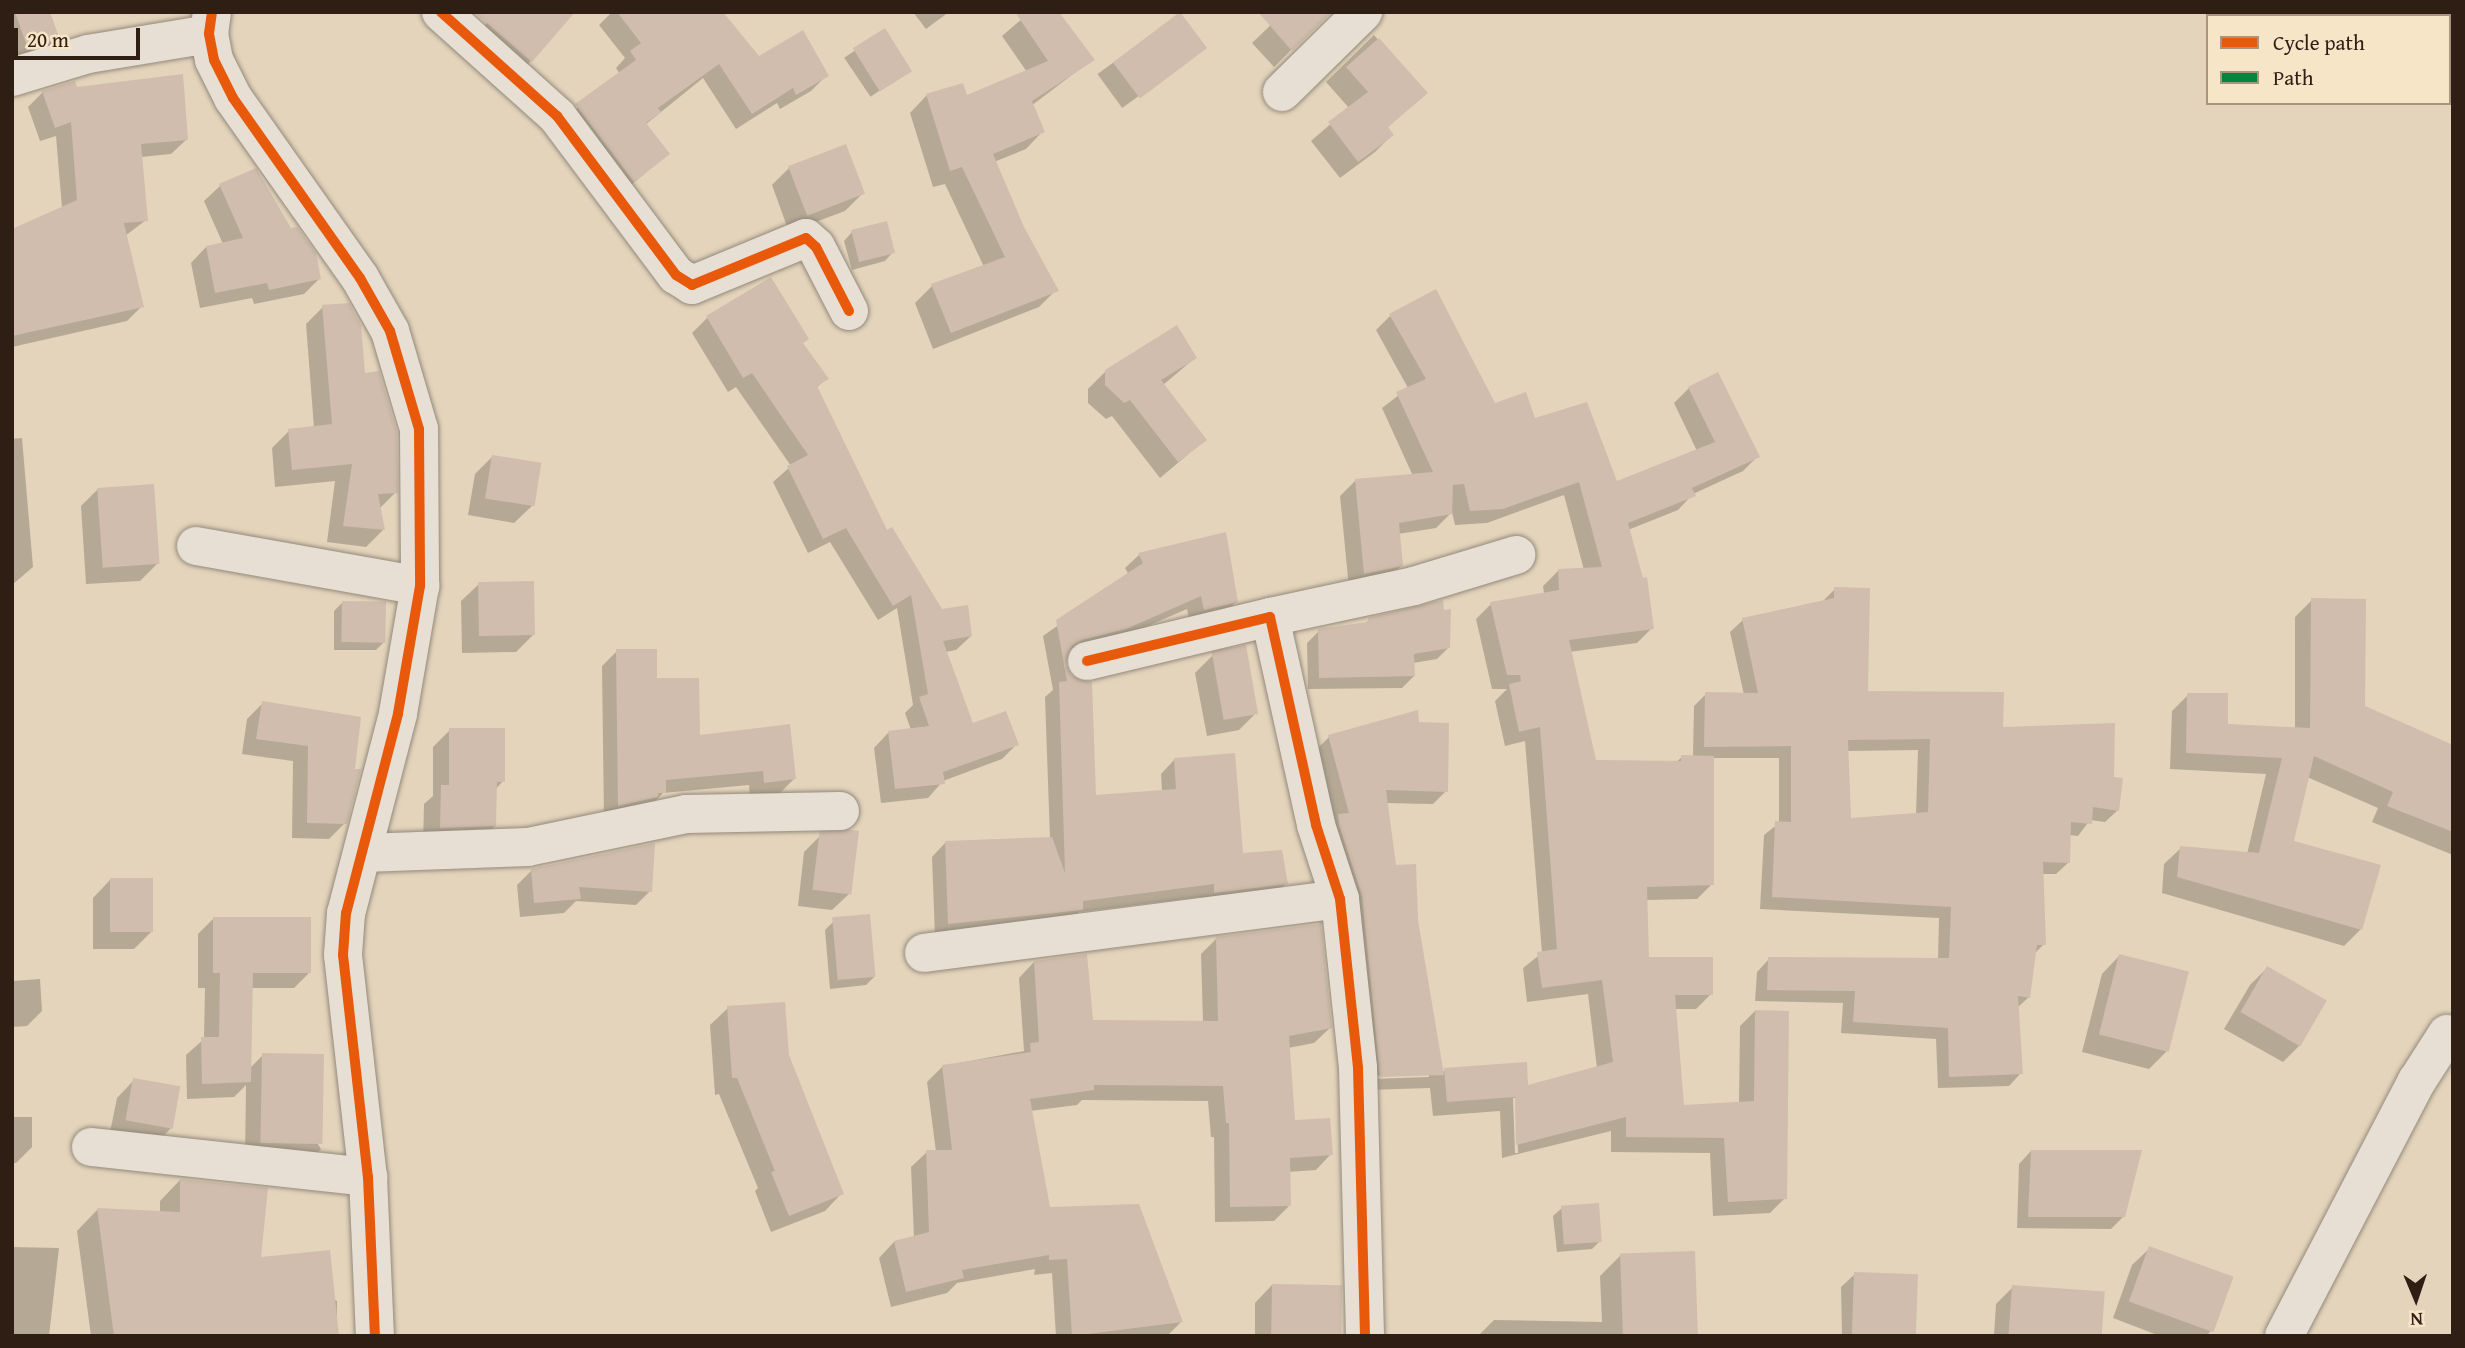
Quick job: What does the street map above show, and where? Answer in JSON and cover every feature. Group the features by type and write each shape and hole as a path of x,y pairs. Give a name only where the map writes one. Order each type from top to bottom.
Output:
{"street":[{"path":"441,12 557,116 676,275 692,285 806,238 816,247 849,312"},
{"path":"1282,92 1363,12"},
{"path":"12,77 88,54 211,23 214,60 233,98 360,278 390,331 419,429 420,586 398,715 364,853 346,913 343,955 368,1177 375,1336"},
{"path":"196,546 420,586"},
{"path":"1087,661 1414,586 1516,555"},
{"path":"1270,617 1316,825 1340,899 1359,1068 1365,1336"},
{"path":"364,853 516,848 686,814 840,811"},
{"path":"924,953 1340,899"},
{"path":"2284,1336 2417,1080 2447,1034"},
{"path":"91,1147 368,1177"}],"building":[{"path":"15,12 50,12 60,40 28,49"},
{"path":"474,12 575,12 532,62"},
{"path":"617,12 723,12 759,56 803,30 829,76 796,95 793,88 752,114 719,64 658,108 661,112 646,123 670,154 634,182 575,104 636,60 630,51 641,43"},
{"path":"1015,12 1059,12 1095,60 1032,101 1045,132 993,154 1024,227 1059,291 951,333 931,284 1005,257 962,167 950,171 926,94 963,83 967,95 1048,61"},
{"path":"1180,12 1207,48 1140,98 1113,63"},
{"path":"1258,12 1332,12 1292,51"},
{"path":"885,28 912,71 880,91 853,48"},
{"path":"1379,38 1428,93 1388,127 1394,135 1358,162 1328,122 1368,92 1346,67"},
{"path":"183,74 188,140 141,144 148,221 124,223 144,307 12,336 12,229 77,200 71,122 55,128 42,91 75,81 77,87"},
{"path":"846,144 865,193 807,216 788,166"},
{"path":"256,168 291,228 297,227 316,253 321,279 269,290 267,283 215,293 206,246 243,238 219,184"},
{"path":"887,221 895,253 859,262 851,230"},
{"path":"771,277 809,339 803,343 829,379 817,386 887,530 892,527 942,609 968,605 972,636 943,641 973,723 1006,711 1019,745 943,772 945,784 895,789 888,731 929,726 919,697 928,694 911,595 893,606 846,528 823,539 787,466 808,455 752,373 743,378 706,316"},
{"path":"1436,289 1495,403 1526,392 1535,418 1587,402 1617,481 1715,442 1688,387 1718,372 1760,457 1692,488 1696,496 1628,523 1643,578 1647,577 1654,629 1569,640 1596,760 1681,761 1681,755 1714,756 1714,885 1647,887 1649,957 1713,957 1713,995 1675,995 1684,1105 1754,1101 1755,1010 1789,1011 1787,1199 1728,1202 1724,1138 1626,1137 1626,1117 1516,1145 1515,1097 1447,1102 1444,1068 1527,1062 1528,1085 1613,1062 1602,980 1542,988 1537,952 1557,949 1540,727 1519,732 1509,684 1521,681 1520,675 1507,675 1490,602 1559,590 1558,569 1602,567 1579,482 1503,509 1470,511 1464,484 1453,485 1452,514 1399,523 1403,566 1364,574 1355,479 1433,472 1396,392 1426,379 1389,314"},
{"path":"349,303 361,325 365,373 379,371 397,432 398,493 378,494 385,530 343,526 352,464 292,470 288,429 332,424 322,305"},
{"path":"1177,325 1197,358 1161,380 1207,440 1178,462 1130,400 1124,403 1105,385 1105,370"},
{"path":"492,455 541,463 535,506 485,498"},
{"path":"154,484 160,564 103,568 97,488"},
{"path":"1226,532 1238,602 1204,610 1201,596 1126,629 1082,640 1072,646 1066,665 1072,676 1092,682 1096,795 1176,789 1174,758 1235,753 1243,853 1282,850 1288,884 1214,893 1214,884 1083,901 1083,910 948,924 945,841 1052,837 1065,873 1059,682 1067,681 1056,620 1143,563 1138,553"},
{"path":"534,581 535,635 479,636 478,582"},
{"path":"1834,587 1870,588 1868,691 2004,692 2003,727 2115,723 2114,777 2123,778 2119,811 2093,807 2092,824 2071,822 2070,863 2043,862 2046,945 2037,945 2030,998 2018,996 2023,1074 1949,1077 1948,1028 1853,1022 1855,991 1767,990 1768,957 1949,958 1951,907 1772,897 1775,821 1791,822 1791,746 1704,747 1705,692 1758,693 1742,618 1834,598","holes":["1930,739 1928,812 1851,818 1848,740"]},
{"path":"2311,598 2366,599 2365,706 2453,745 2453,832 2387,806 2393,792 2314,756 2294,841 2381,865 2362,930 2177,877 2180,846 2259,853 2282,758 2186,753 2187,693 2228,693 2228,724 2310,728"},
{"path":"1443,600 1444,610 1451,609 1450,648 1414,654 1415,676 1319,678 1318,629 1368,622 1368,618"},
{"path":"342,601 386,602 385,643 341,642"},
{"path":"1246,645 1258,714 1224,720 1212,651"},
{"path":"616,649 657,649 657,678 699,678 700,735 790,724 796,779 764,783 763,771 666,780 666,793 618,806"},
{"path":"262,701 361,717 355,769 361,769 347,824 307,823 308,746 256,739"},
{"path":"1418,710 1419,722 1449,723 1448,792 1386,790 1396,865 1416,864 1418,920 1444,1075 1380,1077 1362,896 1339,825 1338,814 1349,813 1328,735"},
{"path":"449,728 505,728 505,782 497,782 496,826 440,828 441,785 449,785"},
{"path":"820,826 859,831 851,895 812,890"},
{"path":"655,843 652,892 579,887 581,899 534,903 531,869"},
{"path":"110,878 153,878 153,932 110,932"},
{"path":"870,914 875,977 838,980 832,917"},
{"path":"213,917 311,917 311,973 253,973 251,1082 202,1084 201,1037 219,1037 220,973 213,973"},
{"path":"1321,924 1332,1028 1289,1036 1295,1120 1330,1118 1333,1155 1290,1158 1291,1206 1230,1207 1229,1123 1226,1123 1223,1086 1094,1085 1094,1090 1030,1099 1050,1207 1139,1204 1183,1322 1072,1336 1067,1259 1049,1260 1049,1255 962,1270 964,1278 906,1292 894,1241 929,1232 926,1150 952,1150 942,1065 1031,1052 1030,1043 1039,1042 1034,961 1087,954 1093,1020 1218,1021 1216,937"},
{"path":"2119,954 2189,971 2169,1052 2099,1035"},
{"path":"2267,966 2327,1000 2300,1046 2240,1012"},
{"path":"785,1002 789,1055 844,1194 789,1216 771,1172 775,1171 737,1078 732,1078 727,1006"},
{"path":"262,1053 324,1054 322,1144 260,1143"},
{"path":"133,1078 180,1086 173,1129 126,1120"},
{"path":"2031,1150 2142,1150 2125,1217 2028,1217"},
{"path":"180,1179 268,1188 261,1257 330,1250 339,1336 114,1336 97,1208 180,1212"},
{"path":"1599,1203 1602,1242 1564,1245 1561,1206"},
{"path":"2149,1246 2234,1277 2213,1332 2129,1301"},
{"path":"1695,1251 1698,1336 1623,1336 1620,1254"},
{"path":"1854,1272 1918,1274 1916,1336 1852,1336"},
{"path":"1272,1284 1342,1285 1341,1336 1271,1335"},
{"path":"2012,1285 2105,1291 2102,1336 2008,1336"}],"cycle path":[{"path":"212,12 209,34 214,60 233,98 360,278 390,331 419,429 420,586 398,714 346,913 343,955 368,1177 375,1336"},
{"path":"441,12 557,116 676,275 692,285 806,238 816,247 849,311"},
{"path":"1087,661 1270,617 1316,825 1340,899 1358,1068 1365,1336"}]}
